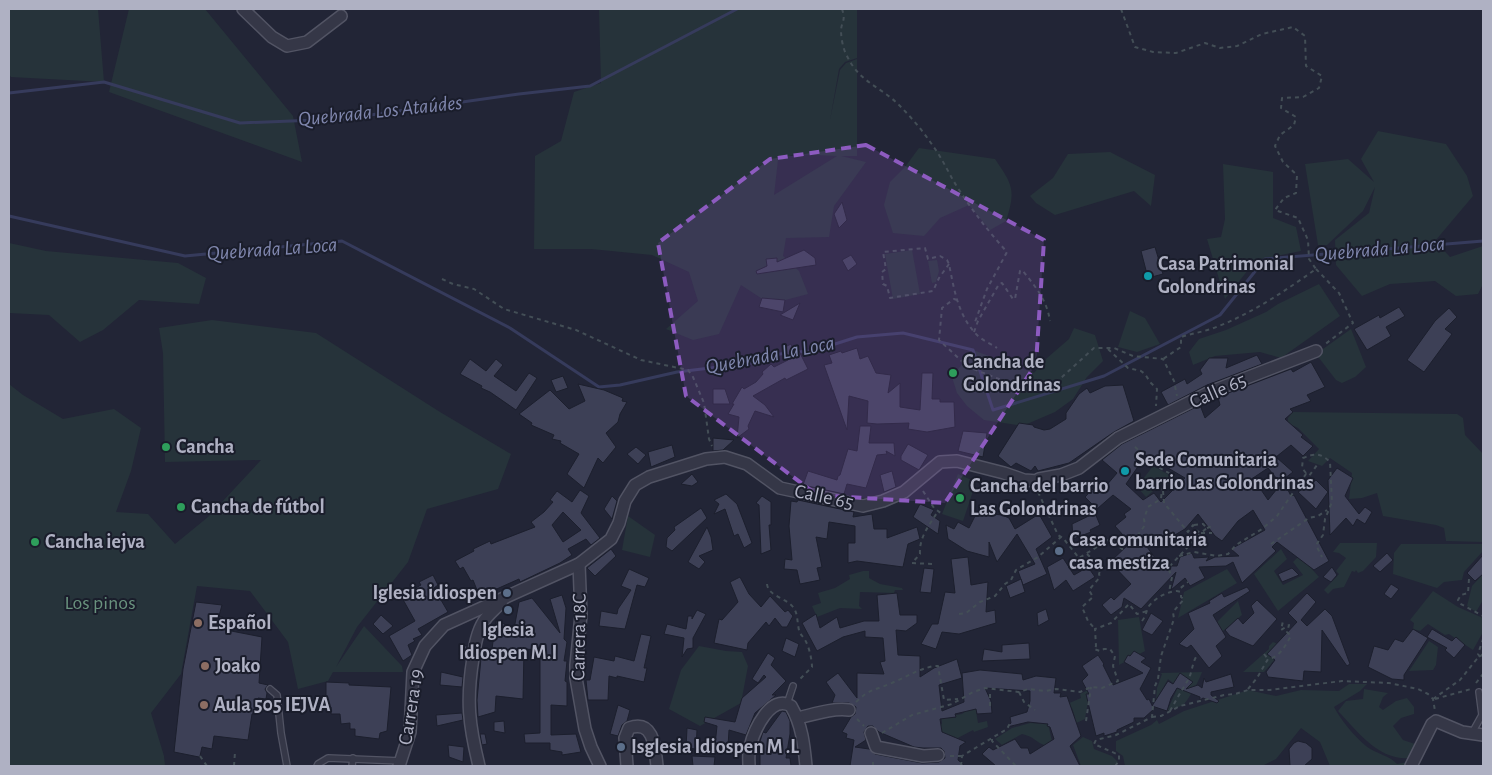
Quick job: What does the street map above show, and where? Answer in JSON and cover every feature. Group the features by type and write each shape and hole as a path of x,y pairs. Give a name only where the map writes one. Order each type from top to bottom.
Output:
{"street":[{"path":"243,9 272,37 287,46 308,42 341,16"},
{"name":"Calle 65","path":"444,624 579,564 611,539 619,523 626,501 635,486 649,477 711,458 725,457 747,464 780,488 863,506 883,501 904,492 940,462 957,461 1024,480 1038,481 1039,479 1061,475 1079,468 1123,435 1210,392 1316,351"},
{"name":"Carrera 18C","path":"579,564 581,615 576,678 590,748 600,766"},
{"path":"479,766 470,732 468,706 469,680 475,642 485,619 506,597"},
{"name":"Carrera 19","path":"400,764 410,732 413,672 425,646 444,624"},
{"path":"750,766 750,748 764,715 776,704 791,706 798,718 806,766"},
{"path":"798,718 842,708 848,710"},
{"path":"1411,766 1432,724 1436,721 1462,732 1478,734"},
{"path":"627,766 625,738 629,728 634,726 649,732 655,741 657,766"},
{"path":"872,737 876,746 880,748 923,756 938,755"}],"lane":[{"path":"787,704 793,686"},
{"path":"270,689 277,695 280,733 287,766"},
{"path":"1478,734 1482,715 1479,692"},
{"path":"317,766 328,758 353,758 400,764"},
{"path":"352,766 353,758"}],"path":[{"path":"842,9 845,17 841,29 842,41 846,55 852,65 861,78 897,104 916,123 934,146 985,228 1007,252 987,289 975,322 978,321"},
{"path":"1122,9 1135,47 1153,52 1176,52 1205,43 1220,48 1237,46 1262,34 1293,26 1305,36 1306,66 1322,76 1319,88 1303,97 1282,98 1281,108 1296,117 1294,125 1280,135 1275,146 1282,162 1297,174 1296,192 1284,198 1275,210 1298,218 1308,240 1309,259 1338,293 1353,323 1316,351"},
{"path":"949,264 933,291 890,298 887,286 883,284 881,275 886,269 883,252 925,248 928,259 940,256 947,260 949,264 957,300 966,321 978,336 997,348"},
{"path":"957,300 954,299 942,308 940,340 972,369 1012,384 1042,391 1062,377 1094,348 1114,348 1133,356 1163,358 1181,347 1181,337 1212,328 1253,309 1294,285 1316,269"},
{"path":"974,332 998,284 1002,283 1013,299 1015,299 1020,271 1022,270 1044,299 1050,321"},
{"path":"442,279 474,290 504,309 576,330 641,360 688,370 704,403 709,439 712,447 711,458"},
{"path":"1106,348 1128,368 1141,371 1157,389 1156,411 1160,417"},
{"path":"1163,358 1174,381 1180,408"},
{"path":"1038,481 1039,487 1037,489 1058,535 1079,558 1110,539 1122,549 1130,546 1145,525 1144,519 1148,507 1161,498 1162,489 1174,476 1144,458 1123,435"},
{"path":"1306,474 1302,468 1303,458 1313,454 1323,456 1330,462 1333,491 1332,502 1323,535 1316,545 1322,557"},
{"path":"1306,474 1309,476 1316,465"},
{"path":"1178,556 1194,552 1217,556 1228,554 1236,545 1271,522 1286,505 1306,474"},
{"path":"917,480 934,508 942,514"},
{"path":"1162,489 1164,503 1176,520 1188,532 1194,526 1203,524 1207,528 1210,527 1214,530"},
{"path":"1271,544 1309,518 1318,516 1329,509"},
{"path":"932,564 912,563 920,554 918,548 920,540 938,511"},
{"path":"1194,526 1197,531 1212,533"},
{"path":"1169,592 1172,578 1168,568 1201,532 1207,528"},
{"path":"959,614 966,613 980,602 995,596 1011,580 1016,570 1043,554 1061,537"},
{"path":"958,699 944,700 938,666 934,666 912,672 893,683 871,689 848,710 872,737 912,715 952,704 958,699 985,688 1019,692 1028,689 1045,691 1059,689 1080,692 1091,687 1102,688 1119,680 1113,666 1114,656 1110,649 1100,651 1094,649 1096,646 1095,630 1088,621 1082,607 1092,597 1090,590 1100,576 1101,568 1087,554"},
{"path":"1469,579 1468,593 1461,596 1458,600 1460,604 1483,616"},
{"path":"1142,620 1150,605 1169,592 1177,591 1188,582"},
{"path":"767,584 767,589 770,592 784,598 792,606 800,633 806,641 811,659 812,667 793,686"},
{"path":"1152,718 1155,686 1158,679 1161,656 1174,619 1173,612 1184,599 1181,597 1181,592 1177,591"},
{"path":"1095,630 1112,623 1129,604 1137,614 1147,611"},
{"path":"1268,659 1276,658 1291,636 1286,632 1289,625 1281,630 1283,622"},
{"path":"1480,657 1478,654 1483,639"},
{"path":"1264,654 1268,659"},
{"path":"1433,699 1460,680 1483,654"},
{"path":"1170,711 1188,680 1192,663 1196,657"},
{"path":"1248,690 1268,659"},
{"path":"1433,699 1470,690 1483,674"},
{"path":"1115,766 1119,755 1094,744 1096,740 1116,735 1152,718 1205,699 1248,690 1270,690 1342,681 1373,682 1418,689 1433,699 1436,721"},
{"path":"1086,720 1091,687"},
{"path":"990,690 990,706"},
{"path":"1019,692 1024,702 1035,710"},
{"path":"961,766 962,756 1007,729 1010,723"},
{"path":"992,739 1015,765 1020,766"},
{"path":"234,766 235,752"},
{"path":"200,756 207,766"}],"highlighted area":[{"path":"866,145 1044,240 1036,364 945,503 817,495 686,396 658,243 770,159"}],"green space":[{"path":"9,9 98,9 104,82 11,77 9,74"},
{"path":"129,9 205,9 293,116 302,162 109,92"},
{"path":"599,9 857,9 857,58 845,62 839,69 830,120 840,70 846,63 857,59 857,156 841,156 866,162 834,206 829,237 786,238 783,256 799,271 808,294 770,304 741,285 719,334 693,340 666,329 698,301 689,272 652,255 591,249 534,249 535,156 561,141 574,92 601,83","holes":["794,154 837,156 774,195 778,160 783,160"]},
{"path":"1378,131 1446,144 1467,176 1473,196 1435,241 1450,257 1483,246 1483,284 1478,294 1456,296 1435,281 1390,284 1362,296 1336,265 1335,240 1369,213 1375,187 1363,211 1327,245 1318,245 1305,164 1348,159 1374,182 1361,159"},
{"path":"919,148 995,159 1006,175 1011,188 1011,202 1006,221 990,230 969,205 940,218 924,236 893,233 884,205 890,182 905,167"},
{"path":"1110,152 1155,175 1151,206 1134,191 1055,215 1036,203 1030,196 1053,178 1068,154"},
{"path":"1223,164 1273,172 1273,218 1296,227 1301,251 1256,260 1225,299 1207,239 1221,237 1225,219"},
{"path":"9,243 46,251 178,263 206,278 199,304 139,300 103,330 80,342 49,315 9,313"},
{"path":"912,250 920,294 893,299 885,254"},
{"path":"937,260 939,271 936,282 932,283 928,261"},
{"path":"1319,284 1340,316 1281,358 1260,352 1215,356 1193,365 1189,352 1199,339 1226,330 1266,312"},
{"path":"1130,311 1145,318 1160,344 1137,352 1118,347"},
{"name":"Los pinos","path":"212,320 316,333 440,412 511,454 498,489 427,509 408,562 357,627 336,667 364,626 402,666 403,672 333,672 328,681 298,689 288,642 250,591 197,586 181,674 151,713 164,756 165,766 9,766 9,384 23,395 63,419 114,409 141,428 131,471 116,512 148,514 175,544 208,517 261,460 165,462 163,353 159,328"},
{"path":"1074,328 1095,335 1103,361 1087,377 1073,399 1055,412 1027,424 1017,425 984,420 967,406 957,393 952,377 973,350 1034,373 1047,358 1069,339"},
{"path":"1351,329 1366,367 1355,377 1342,383 1336,380 1316,354"},
{"path":"1293,412 1457,414 1463,418 1465,435 1483,454 1483,542 1446,541 1444,528 1383,516 1377,493 1362,498 1349,499 1352,473 1330,458 1322,466 1308,461 1319,449 1298,428 1288,423 1288,418"},
{"path":"1153,466 1171,476 1146,497 1137,487"},
{"name":"Cancha del barrio Las Golondrinas","path":"958,474 976,482 963,521 942,514"},
{"path":"628,516 655,535 650,557 622,550"},
{"path":"1340,543 1377,543 1376,557 1363,571 1358,573 1356,570 1355,572 1352,571 1344,587 1333,589 1328,594 1324,590 1339,574 1336,571 1346,558 1339,553 1333,552"},
{"path":"1401,544 1483,544 1483,551 1464,572 1462,580 1444,582 1437,588 1393,574 1394,553"},
{"path":"1281,549 1287,559 1274,571 1283,585 1303,575 1293,562 1303,552 1303,559 1319,577 1278,611 1254,574"},
{"path":"1227,569 1237,583 1178,618 1184,592"},
{"path":"869,571 869,578 880,584 902,588 903,590 895,590 894,593 860,592 859,606 862,609 840,608 817,617 812,606 821,603 818,593 835,588 850,579 849,575"},
{"path":"1483,574 1483,600 1476,612 1467,606 1472,586"},
{"path":"1433,591 1458,607 1483,618 1483,632 1473,650 1449,634 1445,635 1428,624 1420,631 1413,629 1414,623 1410,620"},
{"path":"1238,601 1242,615 1223,631 1212,627"},
{"path":"1139,617 1145,651 1119,665 1118,620"},
{"path":"1429,641 1438,647 1436,665 1433,670 1409,671"},
{"path":"1273,642 1283,646 1264,672 1243,672 1269,649"},
{"path":"699,646 742,652 748,666 741,703 700,726 669,709 681,670"},
{"path":"1202,672 1194,690 1183,705 1167,711 1178,687 1168,679 1156,701 1157,688 1162,674 1160,673"},
{"path":"1349,684 1367,684 1360,691 1334,707 1340,717 1352,733 1366,746 1397,764 1408,762 1407,766 1330,766 1320,742 1301,728 1276,759 1262,766 1125,766 1123,756 1116,751 1116,741 1151,725 1157,720 1159,724 1184,711 1248,690 1276,696 1301,690 1339,691"},
{"path":"1090,689 1085,719 1072,725 1070,718 1075,717 1072,708 1067,704 1081,698 1080,694"},
{"path":"1364,689 1388,693 1383,697 1379,707 1383,710 1396,701 1407,698 1414,707 1414,714 1401,718 1393,726 1403,740 1418,745 1410,758 1399,758 1379,750 1361,736 1338,711 1346,701 1363,699"},
{"path":"974,704 978,709 976,711 978,723 987,721 988,727 974,732 973,730 954,740 955,737 929,728 942,724 941,711 944,710 947,718 955,718 956,715 962,714"},
{"path":"1030,723 1048,724 1052,741 1045,749 1044,745 1030,736 1022,734 1002,745 995,739 1012,728"},
{"path":"1083,737 1092,741 1094,749 1112,756 1118,762 1113,766 1081,766 1073,745"}],"building":[{"path":"842,202 847,220 839,228 834,214"},
{"path":"1155,247 1163,274 1148,278 1141,251"},
{"path":"804,250 815,258 816,265 757,274 756,271 767,266 766,259 777,258 777,262"},
{"path":"851,255 857,264 848,271 842,260"},
{"path":"762,298 785,300 783,312 759,307"},
{"path":"800,303 793,320 780,315"},
{"path":"1399,307 1405,316 1386,327 1391,336 1367,350 1354,329 1379,315 1380,318"},
{"path":"1449,308 1457,317 1445,329 1452,334 1424,372 1407,360 1435,321"},
{"path":"791,344 793,349 797,347 808,369 786,380 785,378 753,396 765,405 774,417 755,411 748,426 749,429 737,438 739,417 728,414 734,404 732,404 742,387 744,389 756,382 763,374 762,372 771,364 774,367 788,360 783,348"},
{"path":"857,348 860,359 868,356 876,373 891,375 888,393 900,383 900,407 920,410 922,373 933,373 932,399 940,399 940,402 954,402 955,427 927,432 908,429 909,423 867,423 868,401 849,396 847,430 824,365 832,363 829,355"},
{"path":"1257,355 1262,364 1207,385 1168,405 1161,392 1185,379 1187,384 1202,374 1200,370 1209,358 1228,358 1226,368"},
{"path":"470,359 486,371 496,359 503,365 494,376 516,391 529,373 537,378 516,410 481,388 482,386 460,374"},
{"path":"1311,362 1325,387 1307,395 1311,401 1290,409 1293,412 1285,419 1303,435 1301,437 1313,446 1303,456 1291,445 1276,457 1293,472 1285,478 1291,489 1288,490 1291,496 1294,495 1329,561 1314,570 1277,542 1272,547 1276,551 1242,583 1233,562 1226,566 1199,567 1205,578 1190,586 1185,578 1171,590 1176,572 1141,609 1124,598 1122,607 1111,615 1102,605 1111,597 1114,600 1131,584 1110,562 1130,543 1115,526 1126,517 1124,514 1131,509 1113,495 1097,509 1085,497 1094,488 1100,493 1117,473 1102,460 1122,444 1200,405 1205,418 1220,405 1218,397 1291,369 1293,372","holes":["1146,455 1185,478 1161,502 1154,493 1143,500 1126,484","1268,468 1281,484 1268,500 1253,478","1253,510 1265,530 1231,549 1239,556 1215,557 1206,561 1209,557 1194,558 1192,553 1180,557 1177,566 1161,566 1147,547 1166,534 1168,539 1185,529 1198,514 1215,536 1222,541 1238,521"]},
{"path":"563,376 568,388 556,392 551,380"},
{"path":"578,384 604,390 623,398 622,401 627,402 618,422 606,433 616,447 603,463 598,458 584,488 567,474 579,454 560,443 561,441 552,439 554,435 531,425 532,423 519,414 550,390 569,409 585,401"},
{"path":"1123,385 1134,421 1114,432 1069,463 1038,471 1035,466 1031,471 1016,463 1011,467 998,456 1019,423 1033,425 1044,430 1050,429 1066,419 1066,413 1079,394 1087,388 1090,393 1105,386"},
{"path":"713,389 725,389 730,404 713,404"},
{"path":"860,426 871,426 869,443 894,443 895,456 886,451 887,454 877,455 866,488 847,484 844,494 803,485 808,471 837,480 848,449 857,451"},
{"path":"963,431 987,433 983,457 958,451"},
{"path":"713,438 734,440 723,450 713,451"},
{"path":"908,444 928,455 919,470 901,460 901,456"},
{"path":"672,445 675,457 651,467 648,452"},
{"path":"636,447 646,455 638,464 627,454"},
{"path":"1337,468 1353,478 1345,496 1359,514 1365,507 1372,512 1365,524 1357,519 1353,526 1346,518 1330,535 1328,480"},
{"path":"892,471 896,487 884,492 880,475"},
{"path":"692,474 698,482 692,486 681,484"},
{"path":"1316,480 1328,492 1316,509 1298,492"},
{"path":"580,490 589,496 581,513 600,538 591,545 586,539 568,549 572,555 560,563 520,582 519,579 490,592 491,596 481,600 473,580 471,581 463,567 460,569 455,561 490,541 491,544 535,527 531,522 553,502 550,500 557,491 572,502","holes":["563,512 581,530 563,542 552,525"]},
{"path":"726,494 737,504 752,543 744,548 738,534 734,536 725,509 714,514 719,504 714,500"},
{"path":"612,496 617,501 612,519 604,509"},
{"path":"762,496 771,502 771,525 769,525 771,550 761,554 759,505 756,503"},
{"path":"798,500 854,512 853,517 872,514 874,529 887,529 887,538 917,527 920,539 908,544 903,567 857,561 848,563 848,543 855,543 855,526 829,522 827,539 816,537 822,567 817,568 820,580 800,584 797,570 784,569 785,559 792,560 789,526 791,501 797,502"},
{"path":"920,504 934,510 931,515 940,521 938,534 913,517"},
{"path":"701,508 707,518 672,551 666,547 667,538 675,530 674,527"},
{"path":"977,512 1002,515 1009,518 1015,529 1039,514 1052,537 1036,549 1047,574 1023,585 1018,571 1035,564 1017,534 997,562 989,542 989,557 967,551 948,539 946,525 954,529 958,522 969,528"},
{"path":"1095,513 1100,525 1090,530 1091,532 1073,539 1072,524"},
{"path":"707,527 713,550 699,556 705,562 699,569 688,562"},
{"path":"611,549 616,556 595,576 587,568"},
{"path":"1387,553 1393,560 1380,572 1373,566"},
{"path":"1483,555 1483,574 1475,581 1467,573"},
{"path":"968,557 971,585 988,582 986,612 995,610 996,623 959,634 942,632 936,649 921,644 932,624 938,624 945,592 955,593 951,559"},
{"path":"1063,558 1074,575 1088,567 1095,577 1073,591 1066,580 1054,590 1047,567"},
{"path":"1332,567 1337,575 1331,582 1323,577"},
{"path":"924,568 934,569 931,593 920,592"},
{"path":"1292,568 1299,575 1282,582 1278,574"},
{"path":"629,569 649,578 645,587 637,585 625,629 599,626 601,611 617,614 618,609 631,590 621,586"},
{"path":"433,575 438,585 434,588 448,612 418,629 422,635 413,639 415,641 408,645 412,655 403,661 389,636 415,621 401,596 421,585 419,582"},
{"path":"740,577 749,594 761,607 770,596 785,612 788,610 793,616 787,627 782,627 775,618 769,626 766,622 748,643 747,650 714,643 719,619 722,620 738,602 730,582"},
{"path":"1021,579 1025,592 1010,598 1006,586"},
{"path":"1391,584 1399,589 1391,599 1384,594"},
{"path":"1247,587 1250,591 1213,615 1226,637 1216,646 1222,656 1209,668 1191,645 1187,648 1179,644 1194,629 1188,613 1210,603 1209,601 1222,593 1224,597"},
{"path":"897,593 900,615 917,615 917,623 906,631 896,630 898,655 920,656 920,677 934,668 957,659 962,678 939,685 942,711 964,702 962,673 980,670 1022,674 1023,680 1036,676 1056,678 1054,693 1061,693 1060,697 1067,696 1081,736 1070,746 1080,766 996,766 982,754 989,747 993,750 1015,739 1021,748 1028,748 1030,754 1054,739 1050,727 1047,726 1048,724 1028,722 1007,727 1011,723 1010,717 1027,712 1030,691 985,688 991,701 992,713 977,714 976,709 955,714 956,717 940,719 942,732 966,742 960,746 958,760 965,766 850,766 854,740 846,738 847,734 842,732 855,714 856,707 849,703 832,703 835,695 826,682 838,673 857,698 857,673 884,674 880,662 885,661 883,638 865,637 865,631 843,637 817,651 802,623 816,614 820,628 837,617 840,628 864,621 879,621 877,595","holes":["868,726 873,726 879,732 914,747 941,748 944,751 945,758 939,762 922,763 875,754 869,749 855,747 866,740 864,732"]},
{"path":"1307,593 1316,602 1301,620 1307,626 1325,609 1332,616 1350,664 1347,666 1322,630 1321,672 1304,671 1303,681 1268,677 1266,672 1275,660 1267,654 1297,622 1288,613"},
{"path":"562,595 566,608 564,639 567,642 564,661 567,661 565,681 567,682 567,706 551,705 551,735 576,734 581,752 562,755 562,752 550,750 550,743 525,743 524,734 540,733 540,650 524,649 523,699 496,696 495,712 478,717 477,700 482,648 492,649 496,620 514,629 519,602 532,598 560,633 550,599"},
{"path":"1257,600 1277,619 1253,646 1230,636 1225,630 1238,618 1243,624 1254,613 1251,606"},
{"path":"196,602 222,605 219,616 223,617 221,629 262,637 259,683 268,685 265,689 267,693 266,699 258,698 255,713 252,714 248,740 214,736 212,749 202,747 199,757 174,752 183,669"},
{"path":"1046,609 1049,620 1038,626 1037,613"},
{"path":"697,610 706,614 693,638 693,648 687,649 682,657 684,638 664,634 667,624 686,629 688,616 692,616 692,619"},
{"path":"1151,613 1163,621 1152,635 1142,630"},
{"path":"381,615 393,626 383,634 373,624"},
{"path":"1413,629 1428,638 1404,675 1404,680 1392,679 1368,667 1374,646 1388,650 1395,639 1403,642"},
{"path":"1432,629 1452,641 1456,637 1465,645 1454,658 1445,650 1447,648 1427,637"},
{"path":"641,634 651,636 644,668 647,668 644,682 609,676 608,700 588,700 586,680 590,680 594,657 614,661 615,656 634,661"},
{"path":"786,638 799,644 795,657 782,651"},
{"path":"1029,643 1030,659 982,661 984,649 1002,652 1002,645"},
{"path":"460,645 467,646 466,656 459,655"},
{"path":"1134,651 1146,658 1141,662 1151,668 1140,689 1147,700 1149,699 1154,709 1144,718 1134,718 1134,722 1117,730 1117,732 1096,736 1086,694 1089,694 1082,681 1088,675 1082,666 1098,655 1113,685 1143,673 1124,662 1128,655 1130,656"},
{"path":"768,653 775,658 771,665 786,681 772,695 776,695 755,713 746,735 729,730 728,746 715,745 717,726 704,722 705,717 735,722 742,698 766,677 764,675 758,683 752,679"},
{"path":"441,672 463,677 462,687 440,685"},
{"path":"1180,673 1193,682 1186,689 1198,685 1202,688 1204,678 1206,682 1231,674 1234,687 1211,692 1211,695 1219,701 1217,703 1203,698 1200,700 1200,697 1177,688 1171,698 1167,711 1152,706 1168,681 1173,684"},
{"path":"326,682 391,687 387,731 380,733 379,739 355,736 355,729 350,729 350,723 341,724 340,714 331,714 331,707 327,707"},
{"path":"618,705 630,710 627,721 622,725 618,736 610,734"},
{"path":"782,711 786,712 790,721 786,758 790,758 791,766 760,766 760,748 758,748 763,732 766,733"},
{"path":"462,713 463,720 437,726 436,715"},
{"path":"504,721 505,733 494,731 494,722"},
{"path":"687,728 697,730 696,749 686,748"},
{"path":"480,734 485,734 487,744 482,745"},
{"path":"1298,741 1306,743 1312,748 1312,759 1304,766 1290,766 1289,749"},
{"path":"448,745 464,747 463,762 449,757"},
{"path":"692,756 715,757 714,766 693,766"}],"waterway":[{"name":"Quebrada Los Ataúdes","path":"9,93 104,82 240,123 342,119 590,86 737,9"},
{"name":"Quebrada La Loca","path":"9,216 185,256 342,241 510,328 599,387 620,385 677,372 752,363 787,353"},
{"name":"Quebrada La Loca","path":"796,352 813,351 857,337 903,333 973,350 993,410 1104,376 1220,315 1265,259 1483,241"}],"place":[{"name":"Casa Patrimonial Golondrinas","path":"1148,276"},
{"name":"Cancha de Golondrinas","path":"953,373"},
{"name":"Cancha","path":"166,447"},
{"name":"Sede Comunitaria barrio Las Golondrinas","path":"1125,471"},
{"name":"Cancha del barrio Las Golondrinas","path":"960,498"},
{"name":"Cancha de fútbol","path":"181,507"},
{"name":"Cancha iejva","path":"35,542"},
{"name":"Casa comunitaria casa mestiza","path":"1059,551"},
{"name":"Iglesia idiospen","path":"507,593"},
{"name":"Iglesia Idiospen M.I","path":"508,610"},
{"name":"Español","path":"198,623"},
{"name":"Joako","path":"205,666"},
{"name":"Aula 505 IEJVA","path":"204,705"},
{"name":"Isglesia Idiospen M .L","path":"621,747"}]}
